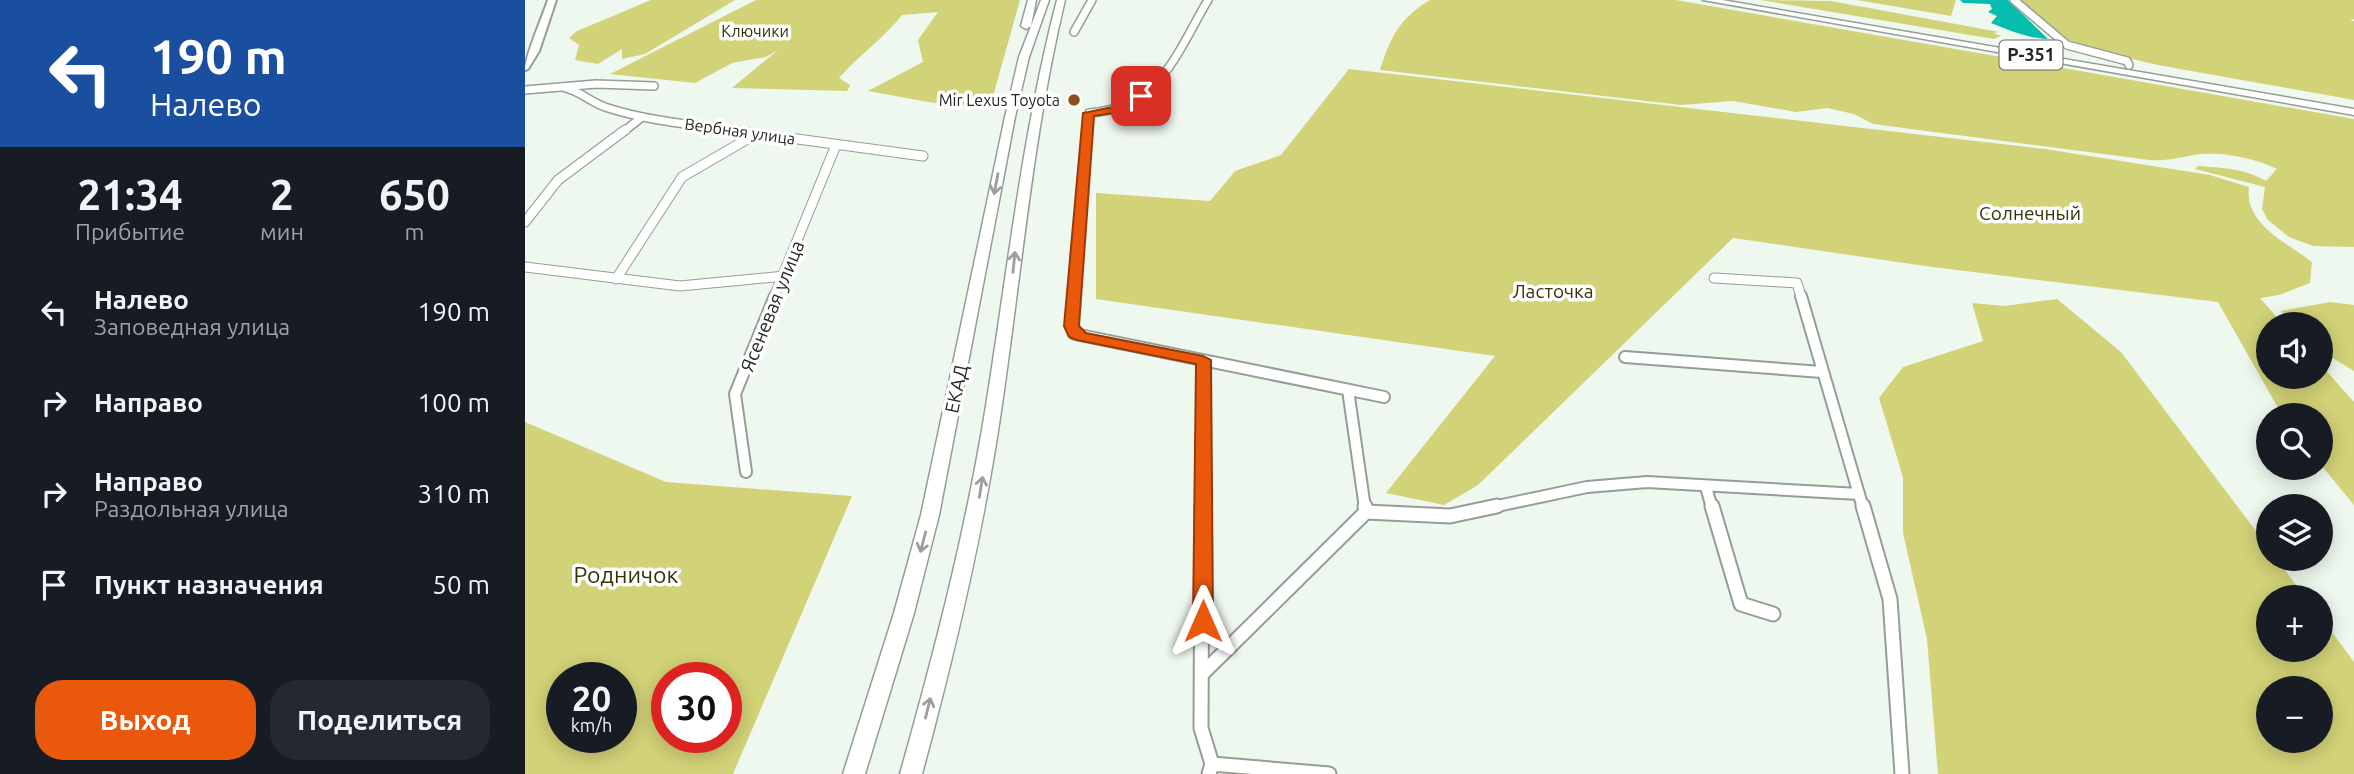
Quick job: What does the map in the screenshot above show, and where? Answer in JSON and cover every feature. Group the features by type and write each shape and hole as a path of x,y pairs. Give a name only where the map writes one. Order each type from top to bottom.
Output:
{"highway":[{"path":"1024,57 1024,34 1032,0"},
{"name":"ЕКАД","path":"854,774 904,614 930,515 1024,57 1045,0"},
{"name":"Р-351","path":"1707,0 2354,112"},
{"name":"Р-351","path":"1737,0 2129,65 2354,106"},
{"name":"ЕКАД","path":"911,774 972,540 1011,294 1024,168 1061,5"}],"main road":[{"path":"525,67 535,51 552,0"}],"street":[{"path":"1074,32 1092,0"},
{"path":"1208,0 1160,76 1141,96 1121,109 1089,113 1083,199 1075,258 1072,326 1075,334 1384,397"},
{"path":"2014,0 2029,11 2056,39 2070,47 2127,61 2129,65"},
{"path":"525,90 596,84 654,86"},
{"name":"Вербная улица","path":"563,87 578,90 604,107 642,117 923,156"},
{"path":"525,222 558,180 642,117"},
{"path":"616,279 682,177 756,134"},
{"name":"Ясеневая улица","path":"746,472 735,394 836,145"},
{"path":"525,267 680,286 785,276"},
{"path":"1714,278 1797,283 1890,599 1902,774"},
{"path":"1625,357 1822,372"},
{"path":"1203,360 1201,728 1210,769 1329,774"},
{"path":"1347,390 1366,512"},
{"path":"1203,673 1366,512 1450,516 1587,487 1647,482 1859,494"},
{"path":"1706,487 1741,604 1773,614"}],"green space":[{"path":"651,0 735,0 645,54 622,59 622,49 598,64 575,60 579,45 569,38 577,31"},
{"name":"Ключики","path":"756,0 1020,0 990,107 934,103 868,91 923,62 918,40 938,12 902,15 839,78 850,85 847,91 732,88 778,50 766,57 732,63 695,83 610,74"},
{"path":"1430,0 1676,0 2354,119 2354,247 2313,246 2289,237 2268,220 2262,209 2265,187 2195,169 2198,166 2233,169 2266,181 2277,169 2237,156 2204,154 2150,160 1873,124 1854,114 1827,108 1796,112 1733,101 1681,105 1380,70 1397,29"},
{"path":"1760,0 1831,1 1999,32 1993,33 2001,36 1994,39"},
{"path":"1857,0 1956,0 1951,16"},
{"path":"2018,0 2354,0 2354,19 2350,21 2354,21 2354,100 2158,65 2098,51 2066,39"},
{"path":"1349,69 2045,149 2210,175 2249,187 2249,200 2260,222 2312,262 2310,283 2279,295 2260,298 2272,312 2256,312 2256,369 2218,302 1925,266 1733,238 1478,485 1444,505 1386,493 1495,356 1096,299 1096,193 1210,201 1235,171 1281,155"},
{"path":"2057,299 2121,352 2256,531 2256,571 2286,571 2296,585 2256,585 2256,662 2333,662 2333,633 2354,662 2354,774 1938,774 1927,639 1903,533 1903,477 1879,398 1903,367 1983,341 1972,303 2005,306"},
{"path":"2330,302 2354,305 2354,371 2333,358 2333,312 2281,311"},
{"path":"2333,378 2354,402 2354,505 2333,480 2333,403 2275,403 2267,389 2333,389"},
{"name":"Родничок","path":"525,422 666,482 852,496 742,753 742,662 651,662 651,753 742,753 733,774 525,774"}],"water":[{"path":"1960,0 2008,0 2048,39 2026,36 1991,23 1997,16 1988,12 1992,9 1990,4 1963,3"}],"place":[{"name":"Mir Lexus Toyota","path":"1074,100"}],"route":[{"path":"1141,96 1121,109 1089,113 1083,199 1075,258 1072,326 1075,334 1082,337 1203,360 1203,621"}],"park label":[{"name":"Солнечный","path":"2030,213"},
{"name":"Ласточка","path":"1553,291"}]}
